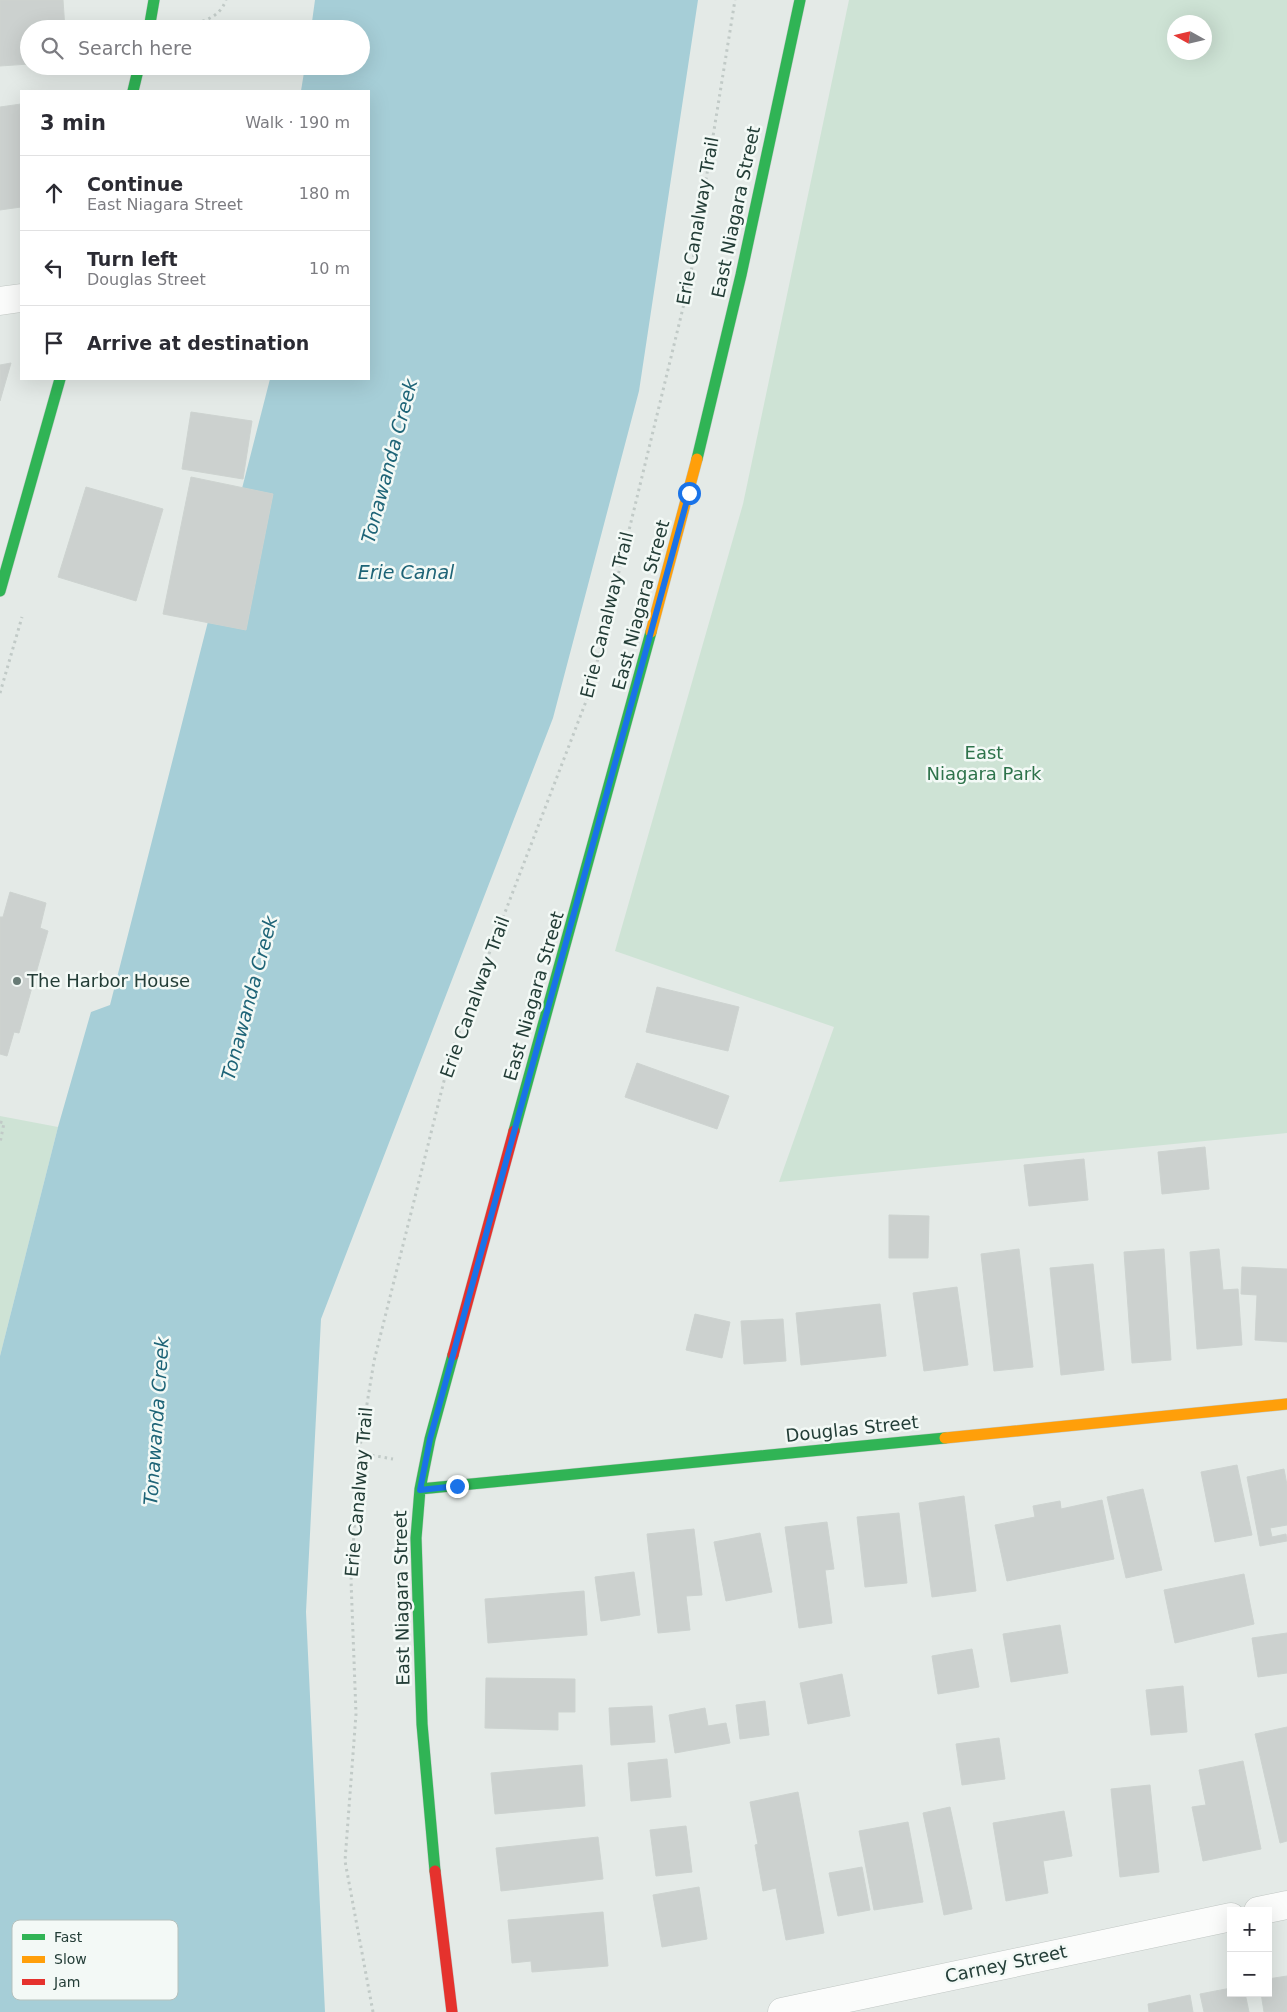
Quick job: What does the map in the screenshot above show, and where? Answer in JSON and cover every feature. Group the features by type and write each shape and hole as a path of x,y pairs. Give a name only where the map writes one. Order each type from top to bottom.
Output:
{"street":[{"path":"150,20 154,0"},
{"name":"East Niagara Street","path":"452,2012 439,1911 422,1724 416,1538 420,1490 430,1439 687,502 741,275 800,0"},
{"path":"133,90 137,75"},
{"path":"0,301 20,298"},
{"path":"0,591 60,380"},
{"name":"Douglas Street","path":"420,1490 1287,1404"},
{"path":"1272,1908 1287,1904"},
{"name":"Carney Street","path":"782,2012 1227,1917"}],"path":[{"path":"206,20 224,6 226,0"},
{"name":"Erie Canalway Trail","path":"373,2012 346,1861 356,1714 351,1580 359,1453 374,1361 451,1053 590,692 690,279 735,0"},
{"path":"0,1122 4,1123 0,1143"},
{"path":"359,1453 396,1460"}],"green space":[{"name":"East Niagara Park","path":"849,0 1287,0 1287,1133 779,1182 834,1027 615,951 743,504"},
{"path":"0,1116 58,1127 0,1356"}],"water":[{"name":"Erie Canal","path":"315,0 698,0 639,391 553,718 321,1319 306,1612 325,2012 0,2012 0,1356 58,1127 91,1012 110,1005 270,380 370,380 370,90 301,90 304,75 370,75 370,20 312,20"}],"building":[{"path":"0,0 63,0 64,20 20,20 20,65 0,66"},
{"path":"20,104 20,207 0,210 0,107"},
{"path":"11,363 0,401 0,365"},
{"path":"191,412 252,421 243,479 182,469"},
{"path":"191,477 273,494 246,630 163,614"},
{"path":"86,487 163,509 136,601 58,577"},
{"name":"The Harbor House","path":"10,892 46,903 40,928 48,931 19,1033 14,1032 7,1056 0,1054 0,917 3,917"},
{"path":"657,987 739,1007 728,1051 646,1032"},
{"path":"637,1063 729,1096 717,1129 625,1097"},
{"path":"1205,1147 1209,1189 1162,1194 1158,1152"},
{"path":"1084,1159 1088,1200 1029,1206 1024,1165"},
{"path":"889,1215 929,1216 928,1258 889,1258"},
{"path":"1019,1249 1033,1367 994,1371 981,1254"},
{"path":"1164,1249 1171,1360 1132,1363 1124,1252"},
{"path":"1219,1249 1223,1290 1238,1289 1242,1345 1197,1349 1190,1252"},
{"path":"1093,1264 1104,1370 1061,1375 1050,1268"},
{"path":"1242,1267 1287,1269 1287,1342 1255,1340 1257,1295 1241,1294"},
{"path":"957,1287 968,1365 924,1371 913,1293"},
{"path":"880,1304 886,1356 801,1365 796,1313"},
{"path":"695,1314 730,1322 722,1358 686,1350"},
{"path":"783,1319 786,1361 744,1364 741,1321"},
{"path":"1237,1465 1252,1535 1215,1542 1201,1472"},
{"path":"1284,1469 1287,1485 1287,1525 1270,1528 1272,1537 1286,1534 1287,1541 1260,1546 1247,1477"},
{"path":"1143,1489 1162,1570 1126,1578 1107,1497"},
{"path":"964,1496 976,1591 932,1597 919,1503"},
{"path":"1102,1500 1114,1559 1007,1581 995,1525 1035,1517 1033,1506 1060,1501 1061,1509"},
{"path":"899,1513 907,1583 865,1587 857,1517"},
{"path":"827,1522 834,1569 825,1570 832,1623 799,1628 785,1527"},
{"path":"694,1529 702,1595 686,1596 690,1630 658,1633 647,1534"},
{"path":"760,1533 772,1592 726,1601 714,1542"},
{"path":"634,1572 640,1615 601,1621 595,1577"},
{"path":"1244,1574 1254,1624 1175,1643 1164,1590"},
{"path":"584,1591 587,1635 488,1643 485,1599"},
{"path":"1060,1625 1068,1673 1011,1682 1003,1634"},
{"path":"1287,1633 1287,1673 1258,1677 1252,1638"},
{"path":"972,1649 979,1687 938,1694 932,1656"},
{"path":"842,1674 850,1716 808,1724 800,1683"},
{"path":"486,1678 575,1679 575,1712 558,1712 558,1730 485,1728"},
{"path":"1183,1686 1187,1732 1151,1735 1146,1690"},
{"path":"765,1701 769,1735 740,1739 736,1705"},
{"path":"652,1706 655,1742 611,1745 609,1708"},
{"path":"705,1708 708,1726 726,1723 730,1743 675,1753 669,1715"},
{"path":"1287,1727 1287,1841 1280,1843 1255,1734"},
{"path":"999,1738 1005,1779 962,1785 956,1744"},
{"path":"667,1759 671,1797 631,1801 628,1763"},
{"path":"1243,1761 1261,1849 1203,1861 1192,1807 1206,1805 1199,1770"},
{"path":"582,1765 585,1806 495,1814 491,1773"},
{"path":"1150,1785 1159,1872 1120,1877 1111,1789"},
{"path":"798,1792 824,1933 786,1940 776,1888 763,1891 755,1845 758,1844 750,1802"},
{"path":"950,1807 972,1909 944,1915 923,1813"},
{"path":"1064,1811 1072,1856 1043,1861 1048,1893 1006,1901 993,1823"},
{"path":"908,1822 923,1902 874,1910 859,1831"},
{"path":"686,1826 692,1872 656,1876 650,1830"},
{"path":"598,1837 603,1879 501,1891 496,1848"},
{"path":"862,1867 870,1910 838,1916 829,1873"},
{"path":"699,1887 707,1939 662,1947 653,1895"},
{"path":"603,1912 608,1966 532,1972 531,1961 512,1963 508,1920"},
{"path":"1287,1976 1287,2012 1264,2012 1262,1997 1272,1997 1272,1978"},
{"path":"1227,1989 1227,1997 1246,1997 1249,2012 1204,2012 1200,1994"},
{"path":"1190,1995 1193,2012 1149,2012 1148,2004"}],"traffic: fast":[{"path":"151,20 154,0"},
{"path":"697,459 741,275 800,0"},
{"path":"133,90 137,75"},
{"path":"0,591 60,380"},
{"path":"514,1131 651,632"},
{"path":"435,1871 422,1724 416,1538 420,1489 430,1439 453,1355"},
{"path":"420,1489 945,1438"}],"traffic: slow":[{"path":"651,632 697,459"},
{"path":"945,1438 1287,1404"}],"traffic: jam":[{"path":"453,1355 514,1131"},
{"path":"435,1871 452,2012"}],"place":[{"name":"The Harbor House","path":"17,981"}],"route":[{"path":"457,1486 420,1490 430,1439 689,493"}],"water label":[{"name":"Tonawanda Creek","path":"389,461"},
{"name":"Tonawanda Creek","path":"249,998"},
{"name":"Tonawanda Creek","path":"156,1421"}]}
